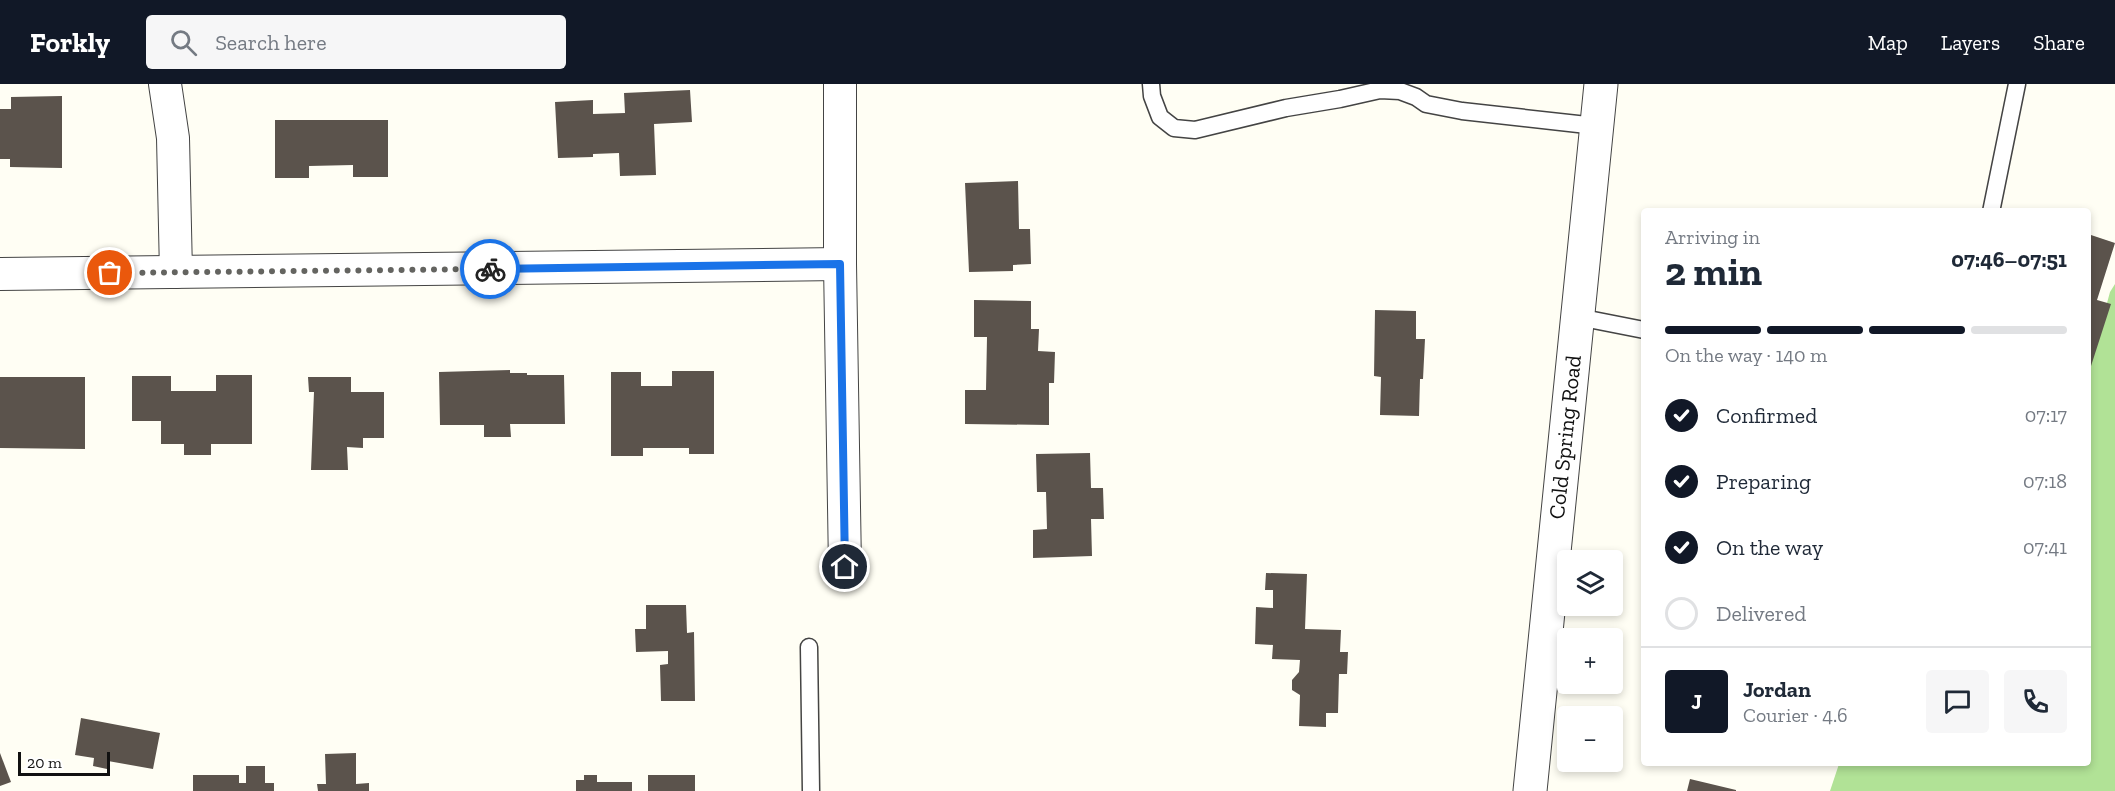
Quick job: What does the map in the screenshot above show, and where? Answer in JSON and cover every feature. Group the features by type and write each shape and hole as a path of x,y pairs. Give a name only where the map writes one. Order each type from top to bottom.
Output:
{"street":[{"path":"165,84 173,138 176,272"},
{"path":"840,84 840,264 845,567"},
{"name":"Cold Spring Road","path":"1530,791 1601,84"},
{"path":"0,274 840,264"}],"lane":[{"path":"1151,84 1152,96 1160,117 1174,128 1195,130 1286,108 1380,90 1400,91 1426,104 1462,111 1596,126"},
{"path":"1992,208 2017,84"},
{"path":"1578,318 1641,329"},
{"path":"809,647 811,791"}],"green space":[{"path":"2115,284 2115,791 1830,791 1838,766 2091,766 2091,362 2110,292"}],"building":[{"path":"690,90 692,122 654,124 656,175 620,176 619,153 593,154 593,157 558,158 555,102 593,100 593,114 625,113 624,93"},
{"path":"62,96 62,168 10,167 10,159 0,159 0,109 11,109 11,97"},
{"path":"275,120 388,120 388,177 353,177 353,165 309,166 309,178 275,178"},
{"path":"1018,181 1019,229 1030,229 1031,264 1013,265 1013,271 969,272 965,183"},
{"path":"2091,235 2115,243 2097,300 2111,304 2091,366"},
{"path":"974,300 1031,301 1031,329 1039,329 1038,351 1055,352 1054,383 1049,383 1049,425 965,424 965,390 986,390 987,337 974,337"},
{"path":"1375,310 1416,311 1416,339 1425,339 1423,379 1420,379 1419,416 1380,415 1381,377 1374,376"},
{"path":"510,370 510,373 527,373 527,375 564,375 565,424 510,424 511,437 484,437 484,425 440,425 439,372"},
{"path":"672,371 714,371 714,454 689,454 689,448 643,448 643,456 611,456 611,372 641,372 641,386 672,386"},
{"path":"216,375 252,375 252,444 211,444 211,455 184,455 184,444 161,444 161,421 132,421 132,376 171,376 171,391 216,391"},
{"path":"0,377 85,377 85,449 0,448"},
{"path":"308,377 351,377 351,392 384,392 384,438 363,438 363,448 347,447 348,470 311,470 314,392 309,392"},
{"path":"1090,453 1091,488 1103,488 1104,519 1091,519 1092,556 1033,558 1033,530 1047,529 1046,492 1037,492 1036,454"},
{"path":"1266,573 1307,574 1305,629 1341,630 1340,652 1348,652 1347,674 1339,674 1338,713 1326,713 1326,727 1299,726 1300,695 1292,690 1292,680 1299,672 1300,660 1272,659 1273,645 1255,644 1256,607 1273,608 1273,590 1265,590"},
{"path":"646,605 686,605 687,633 694,632 695,701 661,701 660,665 668,664 668,651 636,652 635,629 646,629"},
{"path":"81,718 160,733 153,769 108,761 107,769 93,766 94,758 75,755"},
{"path":"0,753 11,782 0,786"},
{"path":"356,753 356,784 369,783 369,791 318,791 317,784 326,784 325,754"},
{"path":"246,766 265,766 265,783 274,783 274,791 193,791 193,775 239,775 239,783 246,783"},
{"path":"584,775 597,775 597,782 632,782 632,791 576,791 576,780 584,780"},
{"path":"648,775 695,775 695,791 648,791"},
{"path":"1690,779 1736,790 1736,791 1687,791"}],"way so far":[{"path":"110,273 490,269"}],"route":[{"path":"490,269 840,264 845,567"}]}
